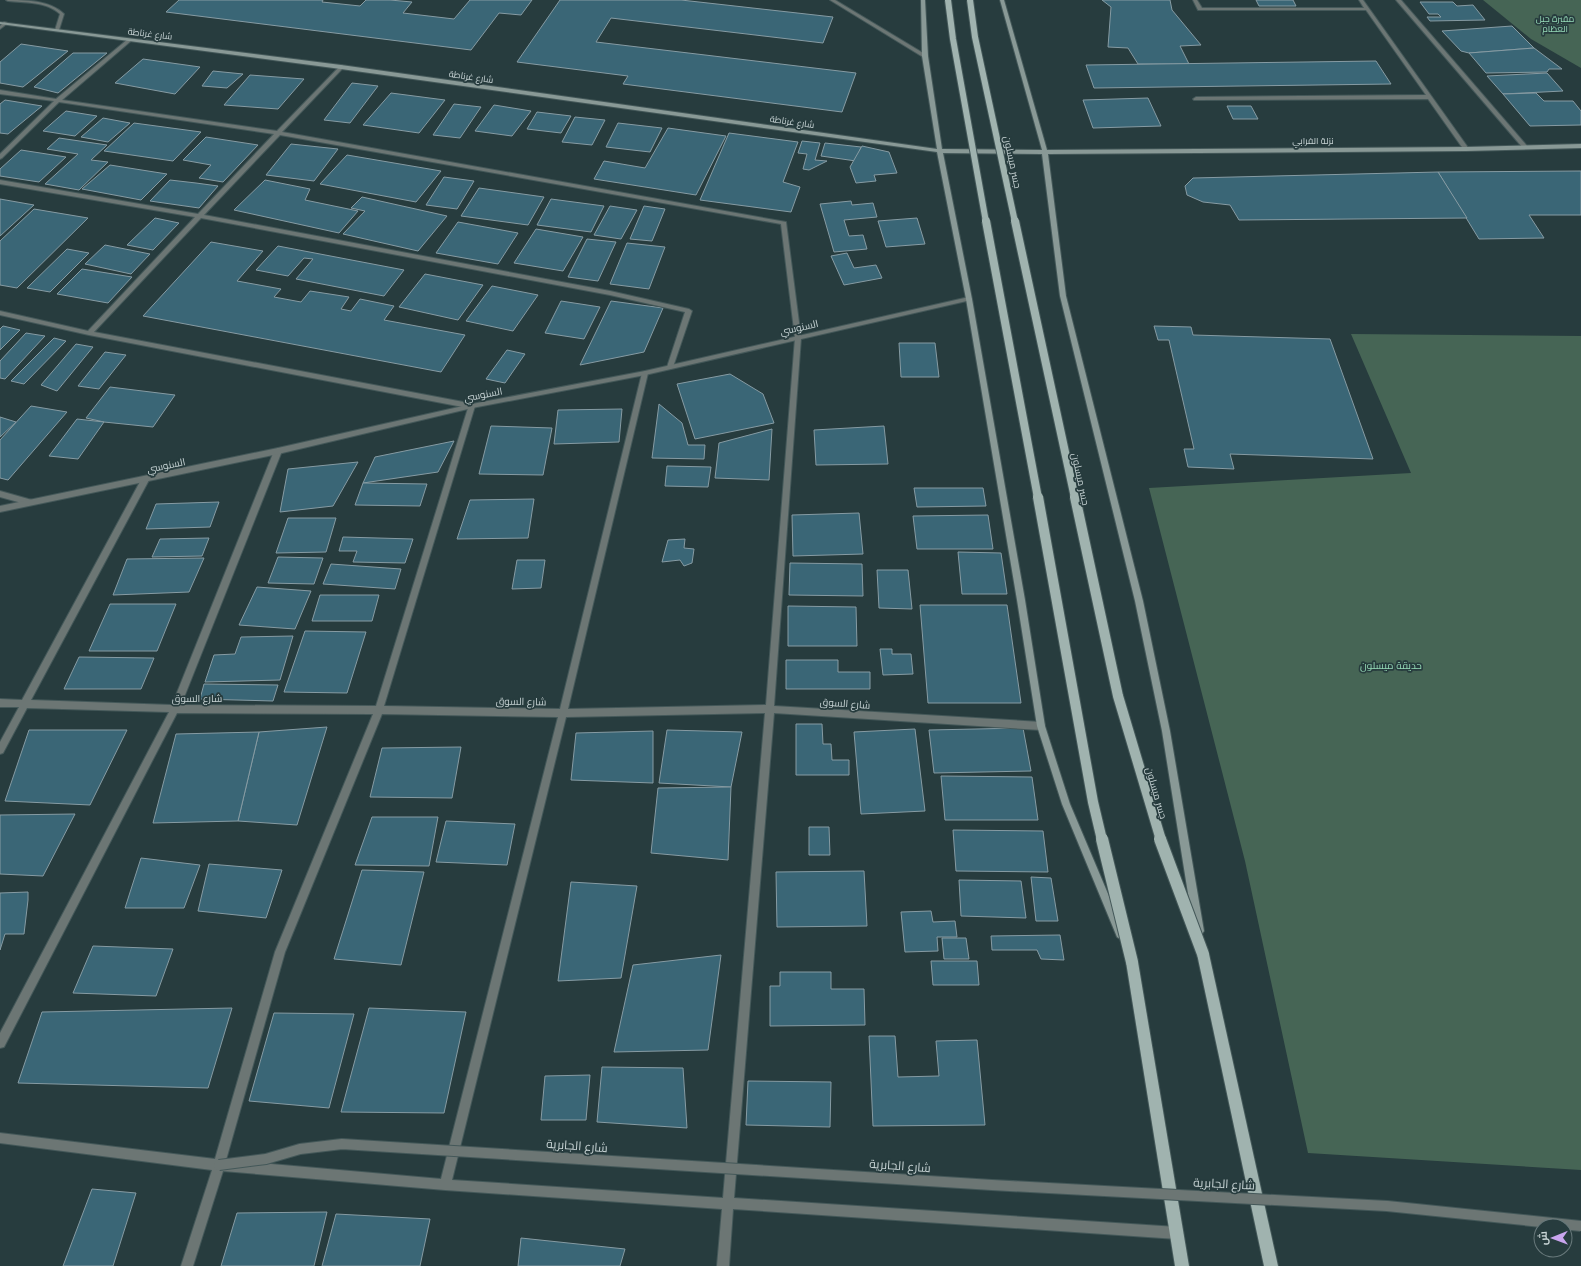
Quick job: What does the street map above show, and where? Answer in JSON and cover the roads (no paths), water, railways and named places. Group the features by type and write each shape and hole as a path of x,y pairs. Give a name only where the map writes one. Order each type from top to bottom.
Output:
{"main road":[{"path":"923,0 925,56 940,151 969,299 1021,600 1041,726 1066,804 1132,962"},
{"path":"948,0 994,267 1047,544 1092,802 1132,962 1182,1266"},
{"name":"جسر ميسلون","path":"970,0 978,52 1118,696 1155,825 1203,954 1271,1266"},
{"path":"1002,0 1045,152 1063,296 1139,601 1166,731 1203,954"},
{"name":"شارع غرناطة","path":"3,23 342,67 940,151 1045,152"},
{"name":"نزلة الفرابي","path":"1045,152 1466,149 1581,146"}],"street":[{"path":"8,0 47,4 56,8 62,14 57,30"},
{"path":"832,0 925,56"},
{"path":"1195,0 1200,9 1367,9"},
{"path":"1361,0 1466,149"},
{"path":"1398,0 1525,147"},
{"path":"0,28 3,23"},
{"path":"0,157 58,100 130,40"},
{"path":"89,333 342,67"},
{"path":"0,92 278,133 784,223 798,338 770,709 723,1266"},
{"path":"1196,99 1429,97"},
{"path":"0,182 199,216 610,293 689,310 670,368"},
{"name":"السنوسي","path":"0,509 145,480 278,451 472,406 670,368 969,299"},
{"path":"0,313 89,333 472,406 379,710 280,952 219,1165 187,1266"},
{"path":"445,1186 563,713 645,373"},
{"path":"0,1043 175,709 278,451"},
{"path":"0,750 145,480"},
{"path":"0,494 30,502"},
{"name":"شارع السوق","path":"0,703 175,709 563,713 770,709 1041,726"},
{"path":"0,1138 219,1165 445,1186 1177,1234"},
{"name":"شارع الجابرية","path":"219,1165 266,1159 300,1149 342,1144 984,1184 1387,1206 1581,1226"}],"park label":[{"name":"مقبرة جبل العظام","path":"1555,24"},
{"name":"حديقة ميسلون","path":"1391,665"}]}
